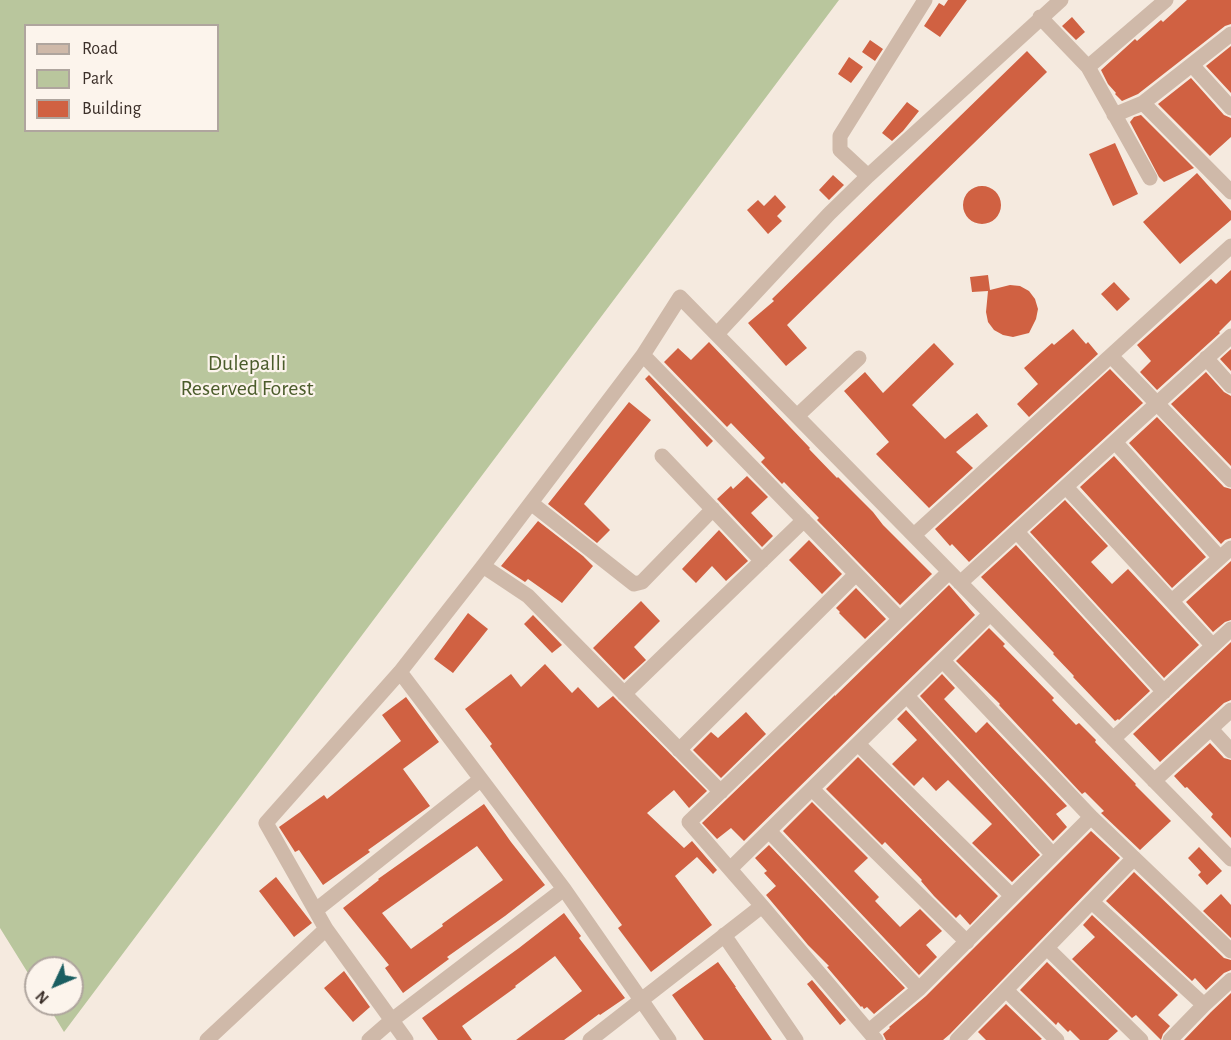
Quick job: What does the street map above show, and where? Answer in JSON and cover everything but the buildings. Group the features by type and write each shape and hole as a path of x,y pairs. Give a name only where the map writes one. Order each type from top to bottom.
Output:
{"street":[{"path":"868,176 840,150 840,136 925,0"},
{"path":"717,334 829,214 868,176 1061,0"},
{"path":"1088,67 1167,0"},
{"path":"1040,17 1088,67 1150,178"},
{"path":"1114,116 1143,104 1231,34"},
{"path":"1192,65 1231,108"},
{"path":"1143,104 1231,192"},
{"path":"914,535 1231,246"},
{"path":"406,1040 326,929 266,823 400,672 642,355 680,297 1231,859"},
{"path":"1091,818 872,1035 689,822 900,620 1017,532 1231,336"},
{"path":"642,355 900,620"},
{"path":"1111,356 1231,480"},
{"path":"797,416 859,358"},
{"path":"1206,358 1231,386"},
{"path":"1114,442 1226,553 1172,601"},
{"path":"662,456 762,561"},
{"path":"1066,487 1213,646"},
{"path":"531,503 634,584 642,582 713,509"},
{"path":"624,694 804,520"},
{"path":"1017,532 1164,692"},
{"path":"483,566 528,596 720,792"},
{"path":"679,750 855,574"},
{"path":"730,869 990,614"},
{"path":"1113,739 1231,629"},
{"path":"943,661 1091,818 1231,951"},
{"path":"400,672 564,889 669,1040"},
{"path":"907,696 1053,855"},
{"path":"1154,781 1231,710"},
{"path":"1211,729 1231,751"},
{"path":"858,744 1012,896"},
{"path":"316,910 480,780"},
{"path":"812,789 967,942"},
{"path":"769,831 919,989"},
{"path":"967,1036 1006,990 1134,858"},
{"path":"369,1040 564,889"},
{"path":"1092,902 1204,1005"},
{"path":"590,1040 762,906"},
{"path":"207,1040 326,929"},
{"path":"724,935 796,1040"},
{"path":"1047,948 1141,1040"},
{"path":"1170,1040 1231,980"},
{"path":"1006,990 1057,1040"}],"green space":[{"name":"Dulepalli Reserved Forest","path":"0,0 839,0 84,1005 84,956 24,956 24,967 0,928"},
{"name":"Dulepalli Reserved Forest","path":"54,1016 76,1016 64,1032"}]}
